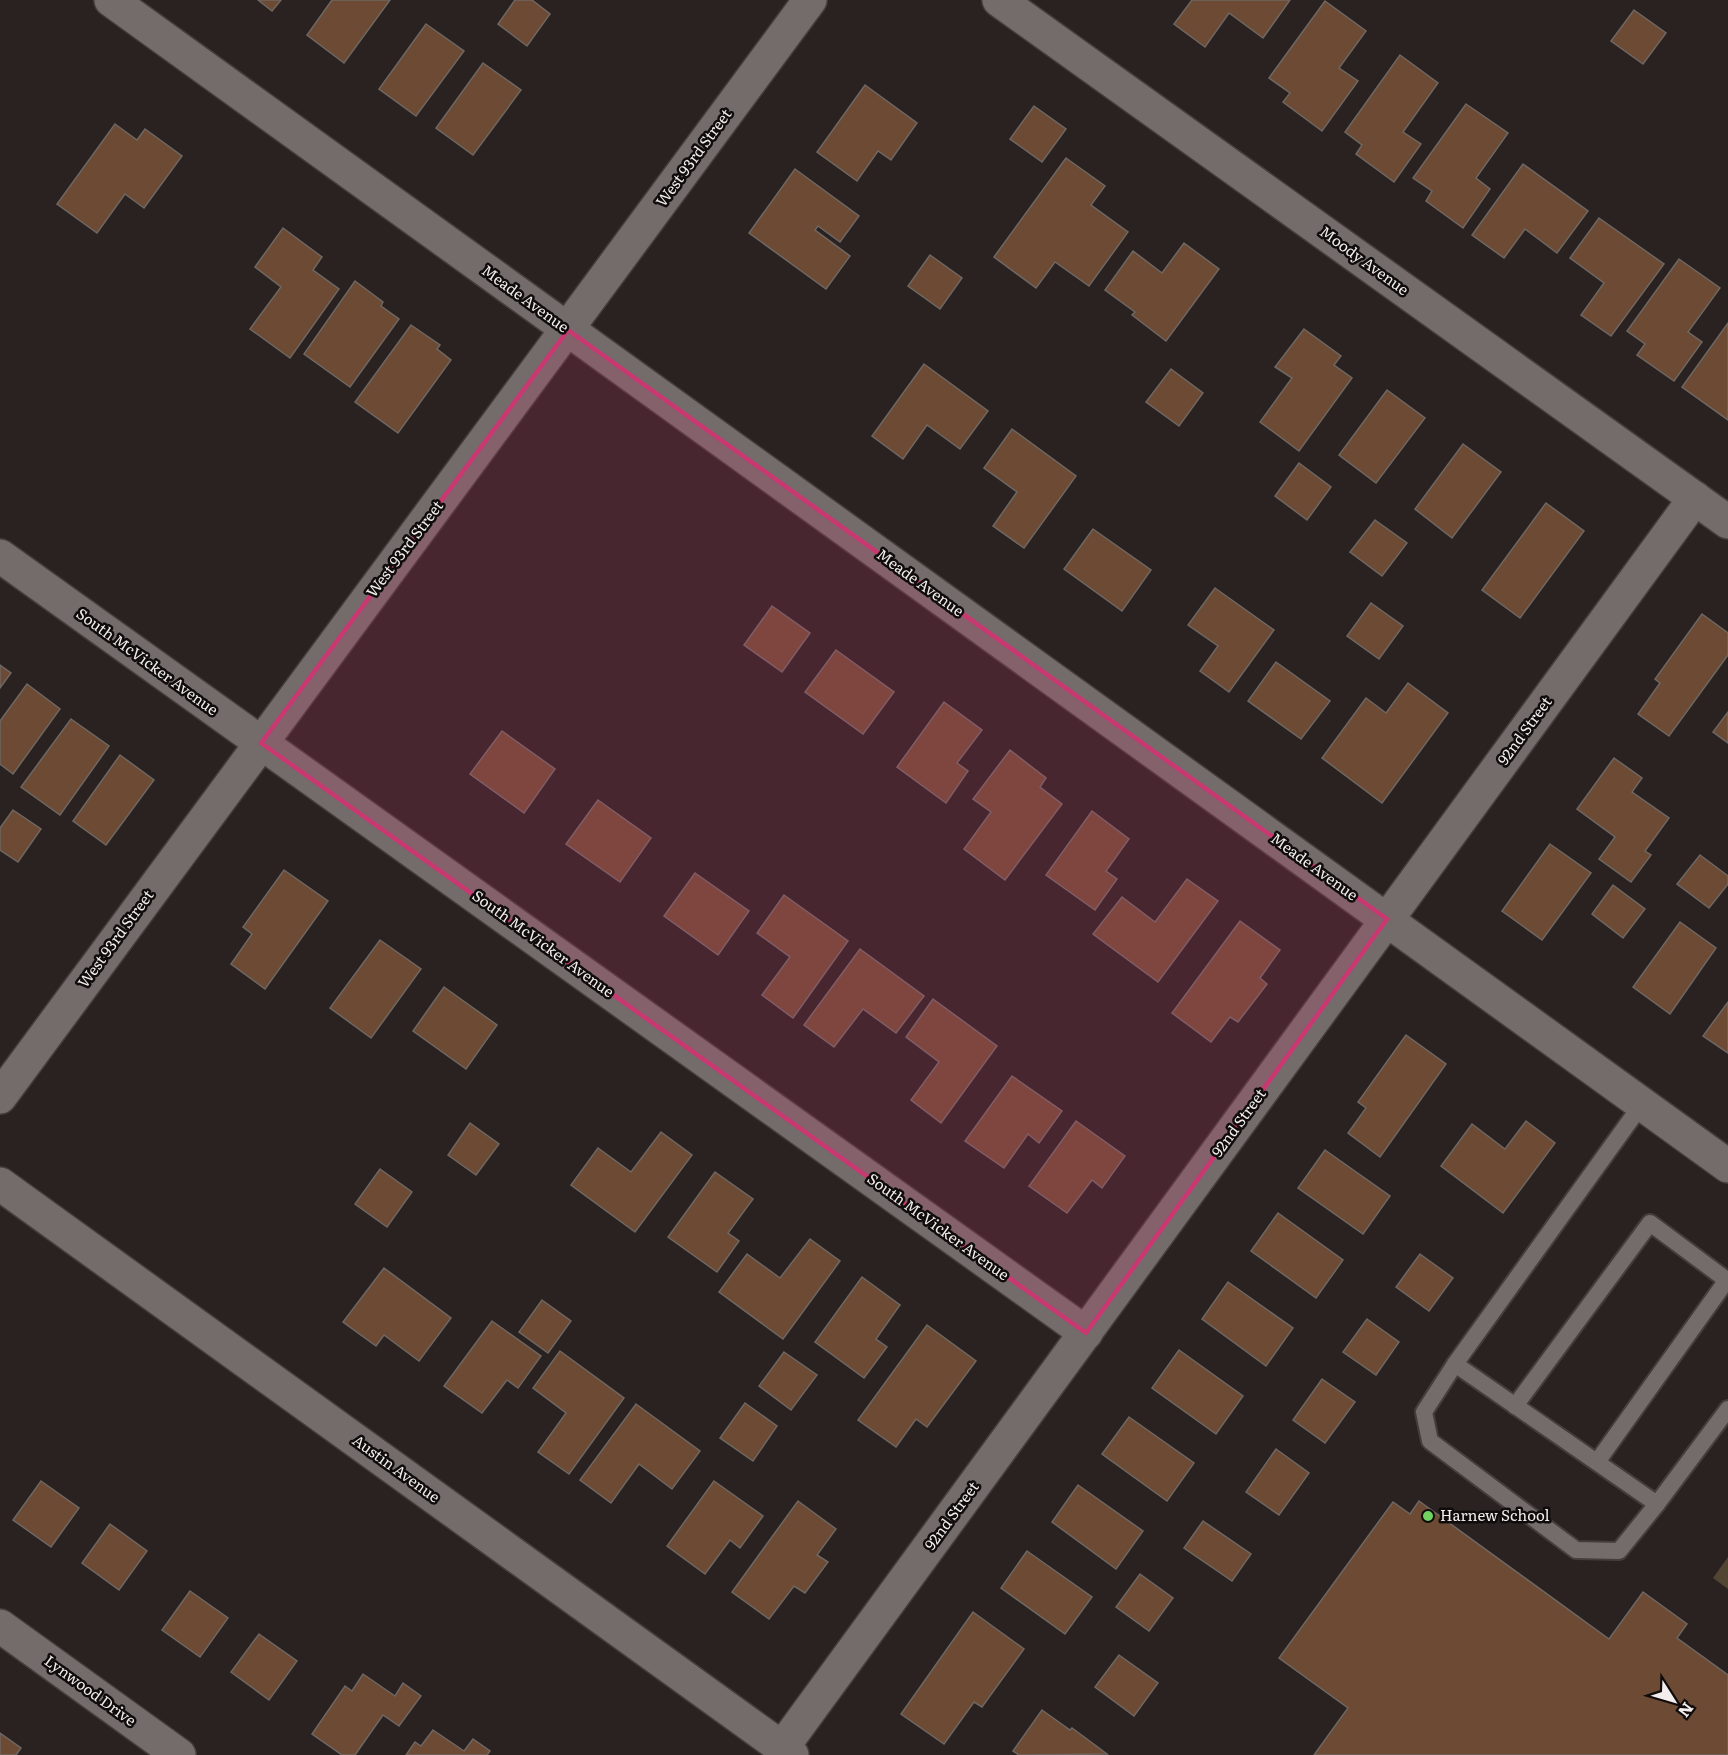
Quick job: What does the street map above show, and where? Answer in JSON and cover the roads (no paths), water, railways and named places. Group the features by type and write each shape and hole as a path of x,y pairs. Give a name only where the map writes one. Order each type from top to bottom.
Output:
{"street":[{"name":"Meade Avenue","path":"111,0 1728,1166"},
{"name":"West 93rd Street","path":"0,1097 810,0"},
{"name":"Moody Avenue","path":"999,0 1728,522"},
{"name":"92nd Street","path":"787,1751 1086,1333 1695,498"},
{"name":"South McVicker Avenue","path":"0,556 1086,1333"},
{"name":"Austin Avenue","path":"0,1184 787,1751"},
{"name":"Lynwood Drive","path":"0,1626 179,1755"}],"lane":[{"path":"1642,1104 1455,1364 1424,1412 1430,1441 1576,1550 1619,1551 1728,1409"},
{"path":"1515,1406 1650,1223 1728,1280 1597,1462"},
{"path":"1455,1364 1657,1504"}],"place":[{"name":"Harnew School","path":"1428,1516"}]}
